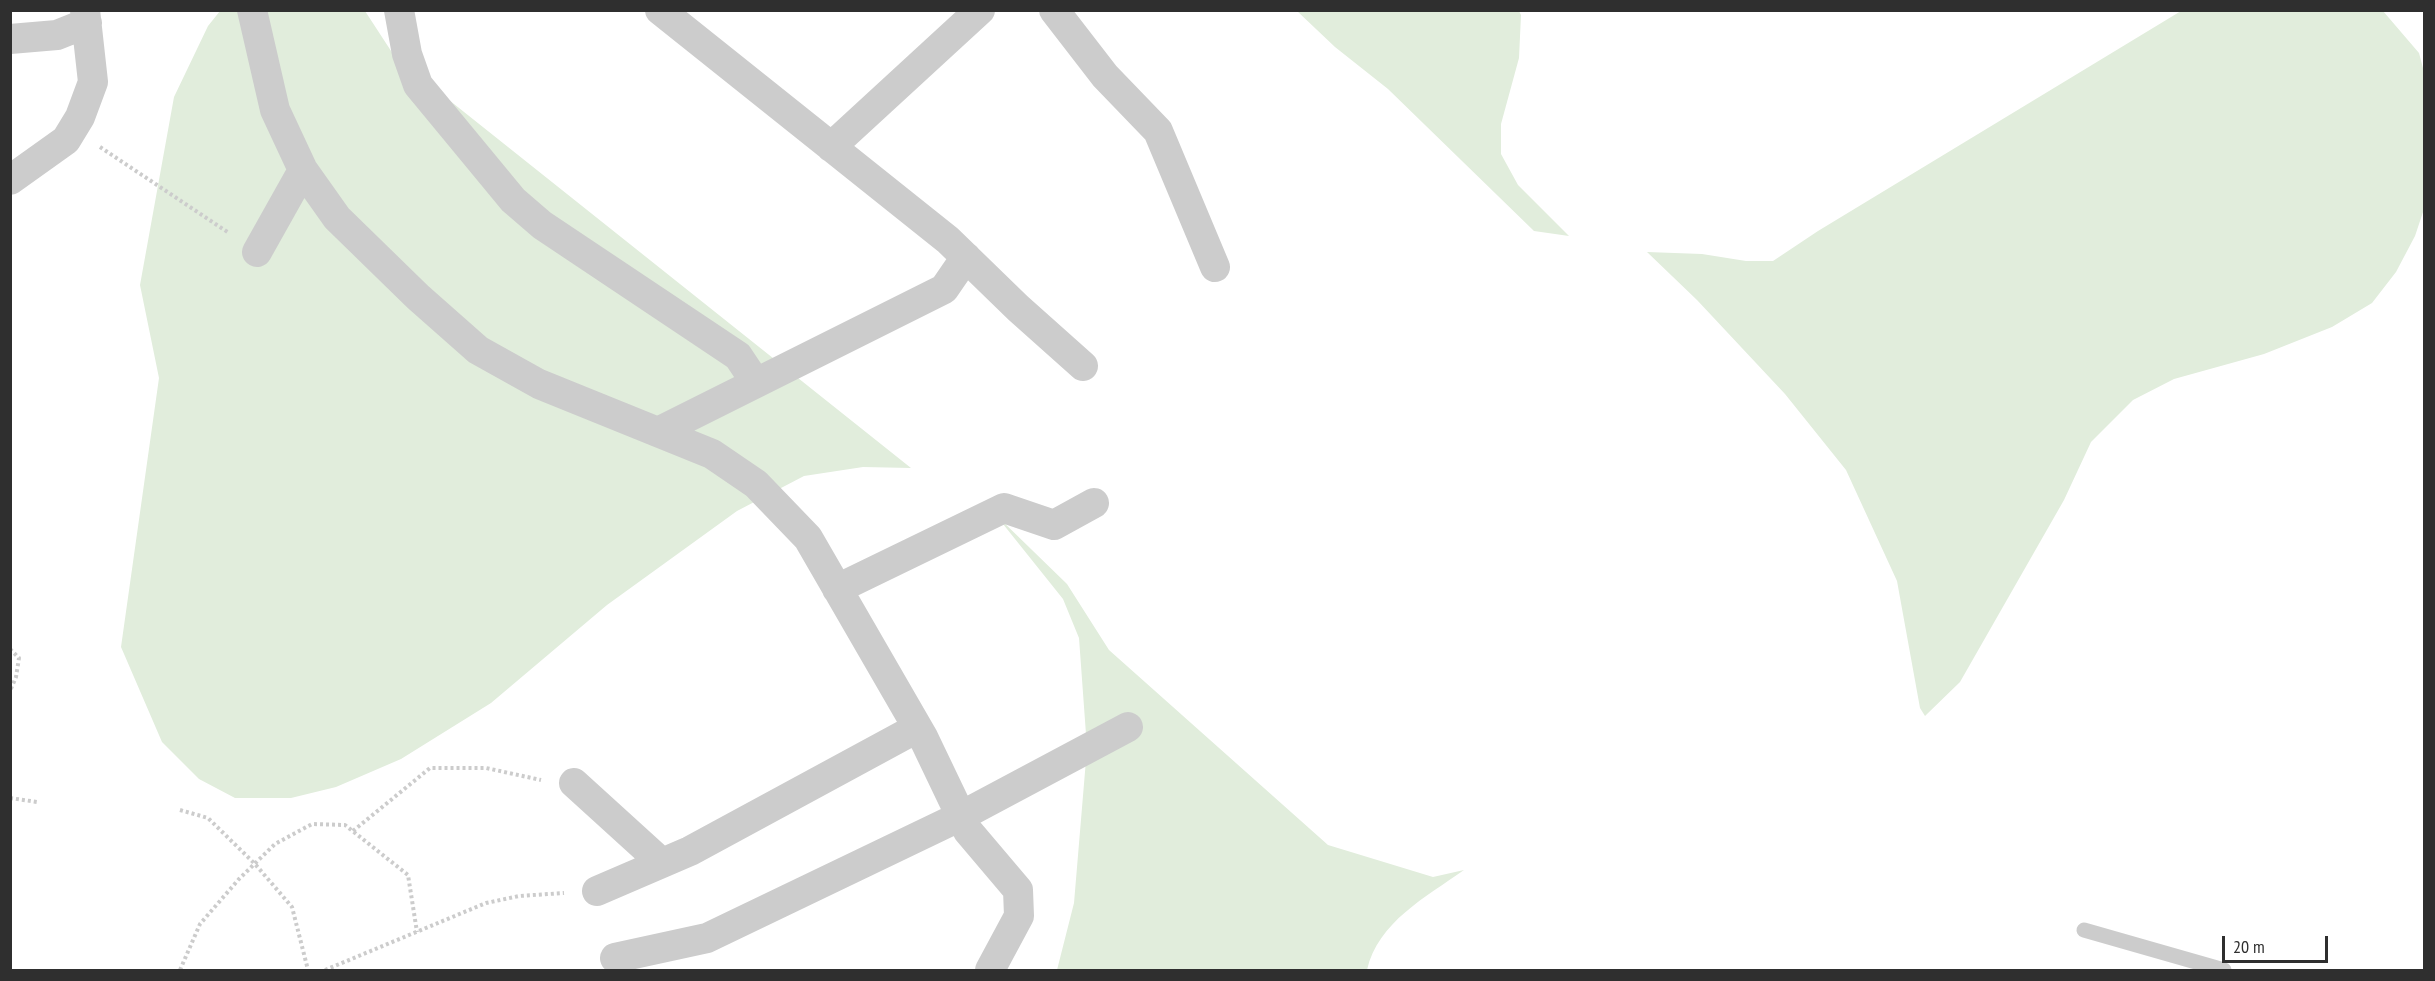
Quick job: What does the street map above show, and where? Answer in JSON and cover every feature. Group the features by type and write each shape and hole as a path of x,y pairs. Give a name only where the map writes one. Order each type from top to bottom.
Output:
{"street":[{"path":"252,10 275,110 303,170 337,218 418,297 478,350 539,384 712,454 756,484 808,538 917,728 968,831 1018,890 1018,916 990,970"},
{"path":"399,10 407,54 418,85 513,200 542,225 738,356 756,383"},
{"path":"660,10 948,240 1018,308 1083,366"},
{"path":"831,147 980,10"},
{"path":"1054,10 1104,76 1158,131 1215,267"},
{"path":"10,39 57,35 86,17 93,82 66,141 10,180"},
{"path":"257,252 303,170"},
{"path":"658,432 944,289 966,257"},
{"path":"837,589 1004,508 1054,525 1094,503"},
{"path":"615,958 707,938 961,816 1128,727"},
{"path":"597,891 690,851 917,728"},
{"path":"574,783 662,863"}],"lane":[{"path":"2084,930 2224,970"}],"path":[{"path":"74,127 257,252"},
{"path":"10,649 19,658 16,677 10,691"},
{"path":"353,831 430,768 486,768 551,782 574,783"},
{"path":"10,798 37,802"},
{"path":"180,810 208,818 255,864 292,907 308,970"},
{"path":"180,970 200,924 275,844 312,824 345,825 408,875 417,932"},
{"path":"325,970 486,903 519,896 597,891"}],"green space":[{"path":"220,11 365,11 395,57 911,468 863,467 804,476 737,511 607,605 491,703 401,759 336,787 291,798 235,798 199,779 162,742 121,647 159,378 140,285 174,97 208,26"},
{"path":"1297,11 1519,11 1521,15 1519,58 1501,124 1501,154 1518,185 1569,236 1534,231 1388,89 1335,47"},
{"path":"2181,11 2383,11 2419,53 2424,72 2424,209 2415,236 2396,272 2372,303 2332,327 2264,354 2174,379 2133,400 2091,442 2064,500 1960,682 1925,716 1920,708 1897,581 1846,470 1785,394 1697,300 1647,252 1702,254 1746,261 1773,261 1818,231"},
{"path":"995,514 1067,584 1109,650 1328,845 1433,877 1464,870 1405,912 1393,924 1381,938 1367,970 1057,970 1074,903 1087,748 1079,638 1063,599"}]}
